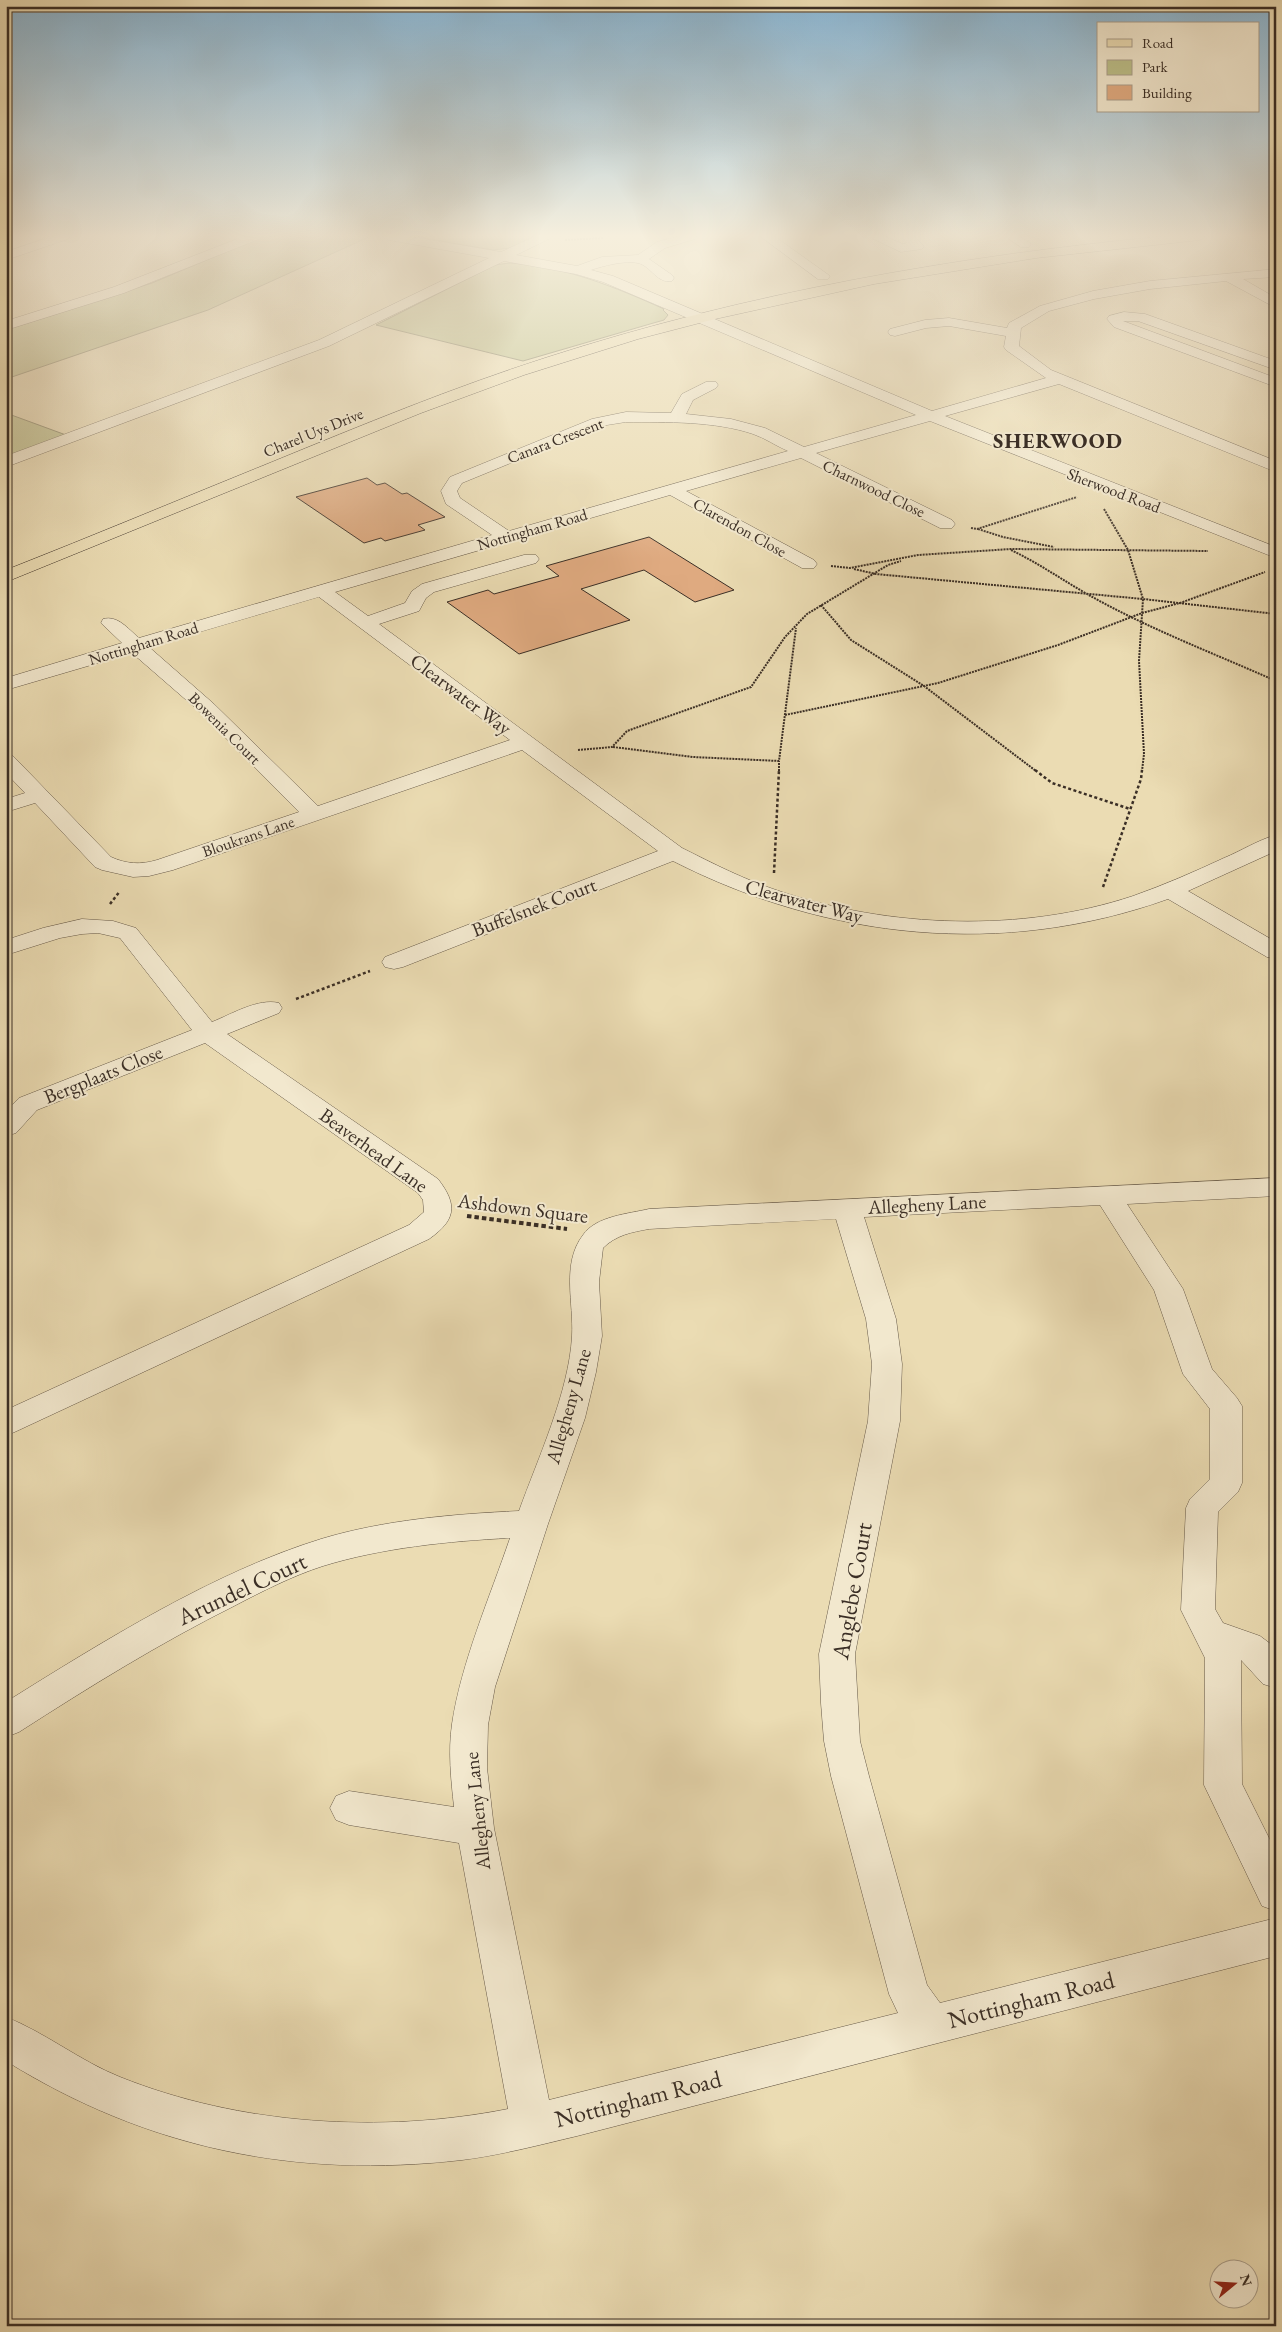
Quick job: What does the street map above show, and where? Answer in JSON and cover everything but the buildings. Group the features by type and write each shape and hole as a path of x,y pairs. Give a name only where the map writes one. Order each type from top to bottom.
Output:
{"main road":[{"name":"Charel Uys Drive","path":"6,578 466,390 556,359 607,345"}],"street":[{"path":"6,462 319,345"},
{"name":"Sherwood Road","path":"766,345 1097,488 1276,553"},
{"path":"1012,345 1017,355 1034,367 1059,379 1276,467"},
{"path":"1174,345 1276,383"},
{"path":"1218,345 1276,366"},
{"name":"Nottingham Road","path":"6,684 506,536 1059,379"},
{"path":"676,418 687,397 711,386"},
{"name":"Canara Crescent","path":"506,536 452,500 449,490 456,480 597,422 626,417 676,418 747,427 801,452"},
{"path":"1248,456 1276,447"},
{"name":"Charnwood Close","path":"801,452 946,524"},
{"name":"Clarendon Close","path":"671,490 808,564"},
{"path":"365,623 412,608 418,594 428,588 530,559"},
{"name":"Clearwater Way","path":"321,590 674,853 721,878 763,894 850,916 938,927 1031,924 1094,914 1171,890 1276,842"},
{"name":"Bowenia Court","path":"110,623 207,708 312,813"},
{"name":"Bloukrans Lane","path":"6,760 103,862 111,867 135,870 165,865 312,813 533,748"},
{"path":"6,806 39,795"},
{"name":"Buffelsnek Court","path":"394,962 674,853"},
{"path":"1171,890 1276,952"},
{"name":"Beaverhead Lane","path":"6,948 72,928 114,927 128,933 207,1032 428,1186 438,1200 439,1212 428,1226 419,1232 6,1424"},
{"name":"Bergplaats Close","path":"6,1127 28,1104 270,1008"},
{"name":"Allegheny Lane","path":"532,2124 475,1828 468,1768 470,1725 477,1687 531,1524 569,1418 581,1372 587,1336 584,1282 589,1248 594,1240 619,1225 649,1219 1276,1188"},
{"path":"1108,1195 1168,1289 1198,1374 1226,1406 1226,1482 1202,1508 1198,1610 1223,1658 1223,1785 1276,1893"},
{"name":"Anglebe Court","path":"847,1208 882,1319 887,1364 884,1421 837,1654 842,1741 909,1994 931,2025"},
{"name":"Arundel Court","path":"6,1721 58,1688 181,1616 277,1568 323,1552 403,1535 459,1527 531,1524"},
{"path":"1211,1635 1242,1642 1256,1649 1276,1673"},
{"path":"349,1808 475,1828"},
{"name":"Nottingham Road","path":"6,2037 57,2068 116,2097 175,2118 238,2132 288,2140 379,2144 464,2137 577,2115 1276,1937"}],"path":[{"path":"977,528 1077,497 1097,488 1128,550 1143,599 1139,661 1144,754 1141,779 1094,914"},
{"path":"946,524 977,528 1002,537 1060,548"},
{"path":"850,568 918,555 1011,549 1214,551"},
{"path":"1011,549 1087,594 1132,617 1276,681"},
{"path":"612,747 627,731 751,687 785,638 807,614 888,565 918,555"},
{"path":"808,564 850,568 876,574 1143,599 1276,614"},
{"path":"785,715 924,686 1058,645 1142,612 1180,603 1267,572"},
{"path":"821,605 851,640 924,686 1052,783 1130,809"},
{"path":"763,894 774,888 778,761 796,626"},
{"path":"533,748 612,747 693,757 778,761"},
{"path":"94,926 135,870"},
{"path":"270,1008 394,962"},
{"name":"Ashdown Square","path":"439,1212 603,1233"}],"green space":[{"path":"6,345 106,345 6,379"},
{"path":"457,345 579,345 523,361"},
{"path":"6,413 66,435 6,457"}],"district":[{"name":"SHERWOOD","path":"1058,441"}]}
